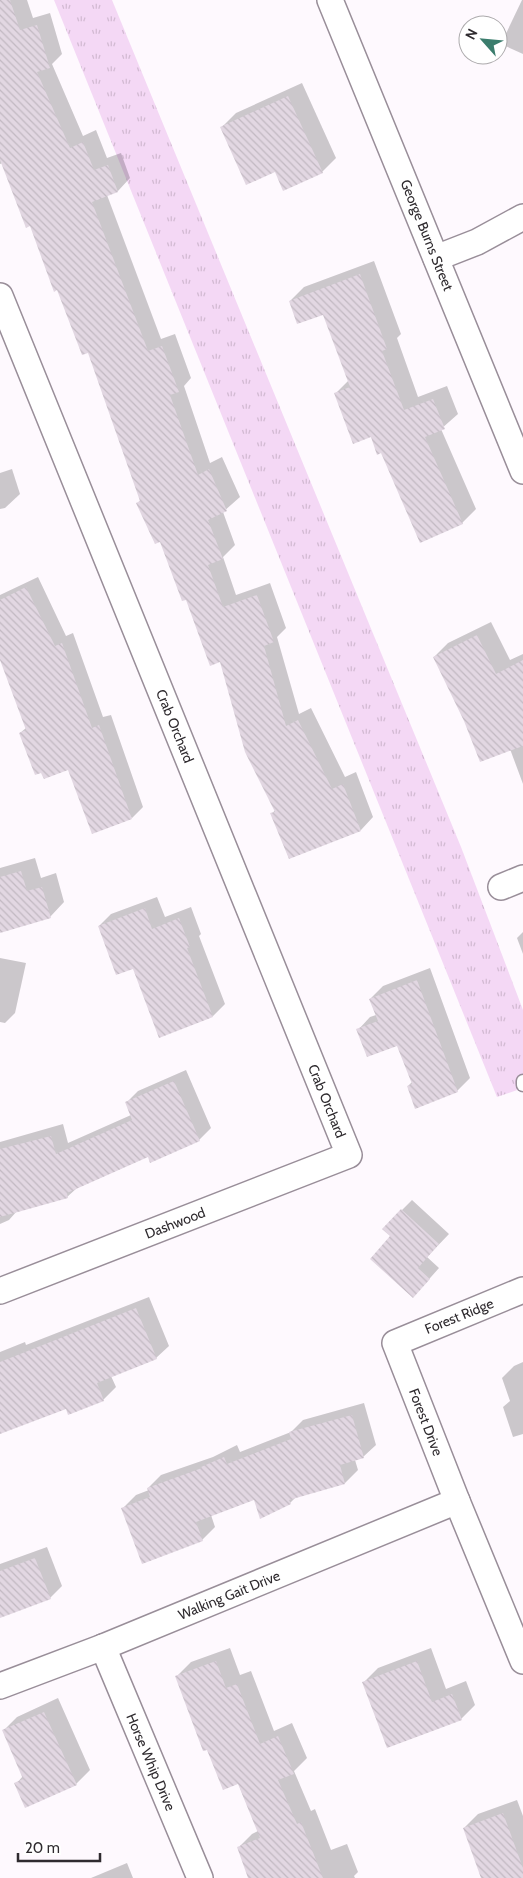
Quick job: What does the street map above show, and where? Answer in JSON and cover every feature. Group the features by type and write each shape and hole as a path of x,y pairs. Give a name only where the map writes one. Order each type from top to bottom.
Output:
{"street":[{"name":"George Burns Street","path":"330,0 523,471"},
{"path":"436,258 477,242 523,217"},
{"name":"Crab Orchard","path":"0,296 350,1155"},
{"name":"Dashwood","path":"0,1291 350,1155"},
{"name":"Forest Ridge","path":"395,1343 523,1290"},
{"name":"Forest Drive","path":"395,1343 523,1661"},
{"name":"Walking Gait Drive","path":"0,1686 103,1647 457,1501"},
{"name":"Horse Whip Drive","path":"103,1647 200,1878"}],"green space":[{"path":"54,0 112,0 461,847 523,1010 523,1088 497,1097"}],"building":[{"path":"0,0 10,0 20,30 37,25 50,68 37,72 70,148 83,142 94,170 108,165 118,192 92,202 148,351 162,346 179,392 170,395 198,475 209,469 227,511 208,520 223,559 208,565 223,607 257,595 274,642 264,646 286,726 298,720 332,789 343,784 361,831 289,859 270,813 275,812 245,752 220,662 210,666 186,600 182,601 160,542 155,544 136,503 140,501 88,353 82,355 57,290 54,292 30,226 26,228 0,160"},
{"path":"288,96 323,173 283,191 275,172 246,185 220,127"},
{"path":"360,274 387,349 382,351 404,410 433,399 445,429 425,437 463,524 420,543 381,453 377,455 371,437 353,444 334,393 350,387 323,315 297,324 289,301"},
{"path":"26,587 55,646 62,643 92,728 99,725 132,819 92,834 68,770 44,779 41,773 35,775 19,733 26,730 0,660 0,600"},
{"path":"477,635 496,674 523,660 523,746 480,762 464,721 433,657"},
{"path":"21,871 27,891 42,887 51,918 0,933 0,877"},
{"path":"145,908 152,929 179,918 190,947 187,948 213,1017 159,1038 133,969 116,975 98,926"},
{"path":"417,980 458,1092 415,1109 407,1086 412,1084 397,1046 367,1057 356,1029 378,1021 369,999"},
{"path":"174,1081 200,1141 150,1163 148,1157 67,1193 68,1198 0,1217 0,1149 51,1136 56,1154 132,1120 125,1102"},
{"path":"401,1209 439,1244 418,1268 430,1279 413,1298 370,1259 390,1236 382,1229"},
{"path":"136,1308 157,1359 97,1383 104,1401 68,1415 66,1409 0,1434 0,1362"},
{"path":"352,1415 364,1458 340,1465 345,1484 289,1500 291,1504 260,1519 254,1500 196,1522 203,1541 142,1564 121,1508 150,1497 147,1488 202,1468 224,1457 227,1464 291,1439 289,1432"},
{"path":"35,1558 51,1599 0,1618 0,1571"},
{"path":"216,1661 226,1688 237,1684 260,1744 278,1736 294,1774 278,1780 297,1824 301,1822 323,1878 248,1878 237,1847 260,1838 238,1784 223,1790 207,1750 203,1751 175,1676"},
{"path":"417,1661 432,1702 452,1694 462,1720 387,1748 362,1682"},
{"path":"44,1712 77,1785 25,1808 14,1783 23,1779 2,1730"},
{"path":"503,1813 523,1868 523,1878 481,1878 463,1828"}]}
